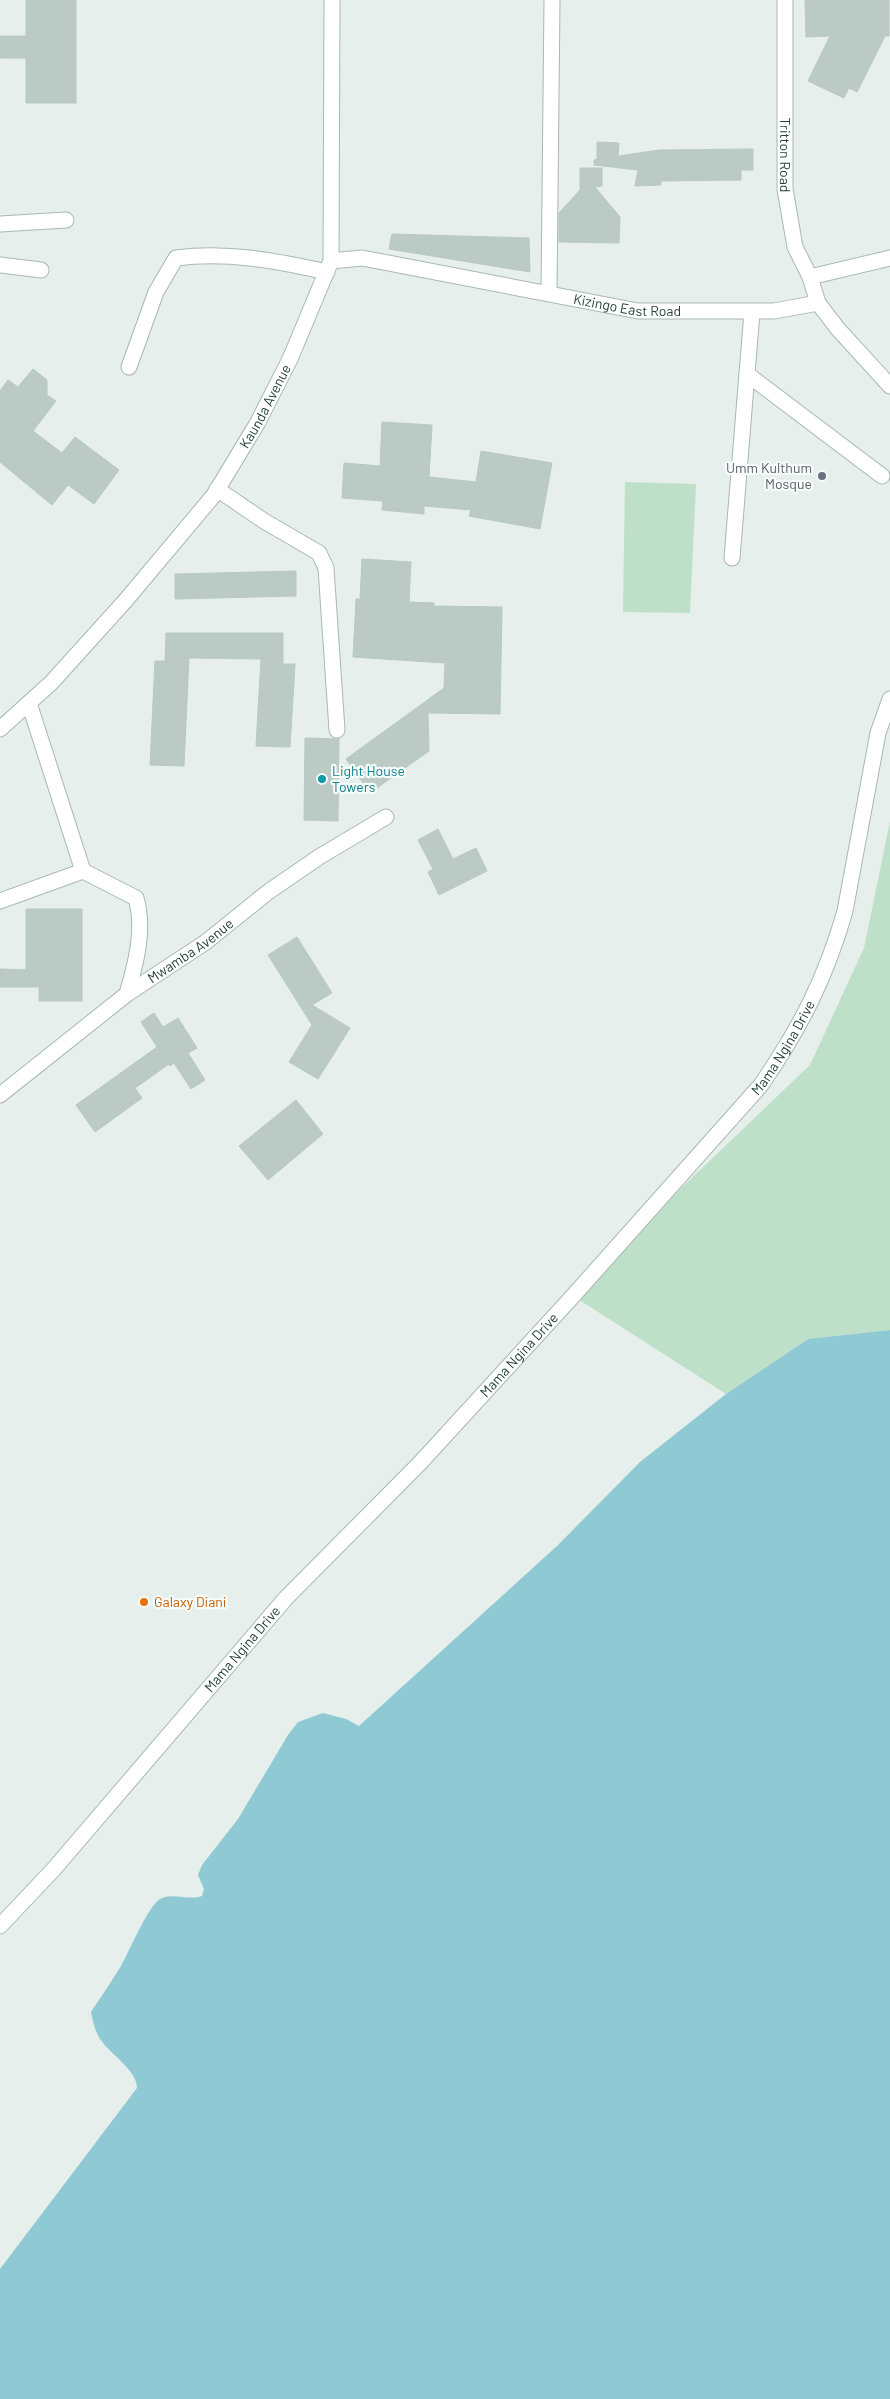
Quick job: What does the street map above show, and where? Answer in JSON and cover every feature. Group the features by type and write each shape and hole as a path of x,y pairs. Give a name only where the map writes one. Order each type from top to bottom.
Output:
{"street":[{"name":"Kaunda Avenue","path":"0,730 51,683 126,600 217,489 258,422 290,359 329,267 332,0"},
{"path":"549,293 552,0"},
{"name":"Tritton Road","path":"785,0 785,189 795,247 810,277 818,303"},
{"path":"0,224 66,220"},
{"path":"130,367 156,292 176,258 204,254 329,267"},
{"name":"Kizingo East Road","path":"329,267 362,258 473,281 549,293 638,311 752,312 774,311 818,303"},
{"path":"810,277 890,258"},
{"path":"0,265 41,270"},
{"path":"818,303 838,330 890,386"},
{"path":"732,558 752,312"},
{"path":"747,374 882,476"},
{"path":"217,489 264,521 319,553 326,568 337,730"},
{"name":"Mama Ngina Drive","path":"0,1926 53,1870 286,1598 420,1463 586,1282 761,1085 784,1052 813,1000 838,934 845,911 878,734 890,699"},
{"path":"30,702 83,870 136,898 141,915 136,963 127,994"},
{"name":"Mwamba Avenue","path":"0,1095 127,994 206,942 268,892 386,817"},
{"path":"0,901 83,870"}],"green space":[{"path":"625,482 696,484 690,613 623,612"},
{"path":"890,821 890,1330 808,1339 726,1394 570,1294 810,1065 864,948"}],"water":[{"path":"890,1330 890,2399 0,2399 0,2269 137,2088 133,2075 100,2039 95,2030 91,2012 121,1966 144,1920 155,1903 160,1899 170,1896 192,1898 202,1896 204,1889 198,1875 202,1865 238,1819 288,1735 298,1722 323,1713 346,1719 359,1726 557,1546 640,1462 726,1394 808,1339"}],"building":[{"path":"26,0 76,0 76,103 26,103 26,58 0,58 0,36 26,36"},
{"path":"805,0 889,0 889,36 885,36 857,92 849,88 844,98 808,81 830,36 806,37"},
{"path":"597,142 619,143 618,156 659,150 753,149 753,170 741,170 741,180 661,181 661,185 635,186 638,170 594,165 594,160 597,159"},
{"path":"580,168 602,168 602,186 595,187 620,217 619,243 559,242 559,213 580,190"},
{"path":"392,234 529,238 530,272 389,249"},
{"path":"33,369 47,380 47,395 56,401 33,431 62,453 75,437 119,470 94,504 68,485 52,505 0,462 0,391 8,380 18,387"},
{"path":"382,422 432,425 429,477 476,482 481,451 552,463 540,529 469,516 471,510 424,506 424,514 382,510 383,501 342,498 344,463 380,466"},
{"path":"362,559 411,562 409,602 434,603 434,606 502,607 500,714 428,713 429,751 370,793 346,759 444,688 445,663 353,657 356,599 360,599"},
{"path":"296,571 296,596 175,599 175,574"},
{"path":"166,633 283,633 283,664 295,664 290,747 256,746 261,659 189,658 184,766 150,765 155,661 165,661"},
{"name":"Light House Towers","path":"305,738 339,739 338,821 304,820"},
{"path":"438,829 453,859 476,848 487,871 439,895 428,872 433,869 418,840"},
{"path":"26,909 82,909 82,1001 39,1001 39,987 0,987 0,969 26,970"},
{"path":"297,937 332,993 312,1005 350,1028 318,1079 289,1062 312,1025 268,955"},
{"path":"154,1013 163,1027 178,1018 197,1048 188,1053 205,1080 191,1089 174,1063 170,1066 169,1064 135,1088 142,1098 95,1132 76,1105 157,1047 141,1022"},
{"path":"296,1100 323,1134 268,1180 239,1146"}],"place":[{"name":"Umm Kulthum Mosque","path":"822,476"},
{"name":"Light House Towers","path":"322,779"},
{"name":"Galaxy Diani","path":"144,1602"}]}
